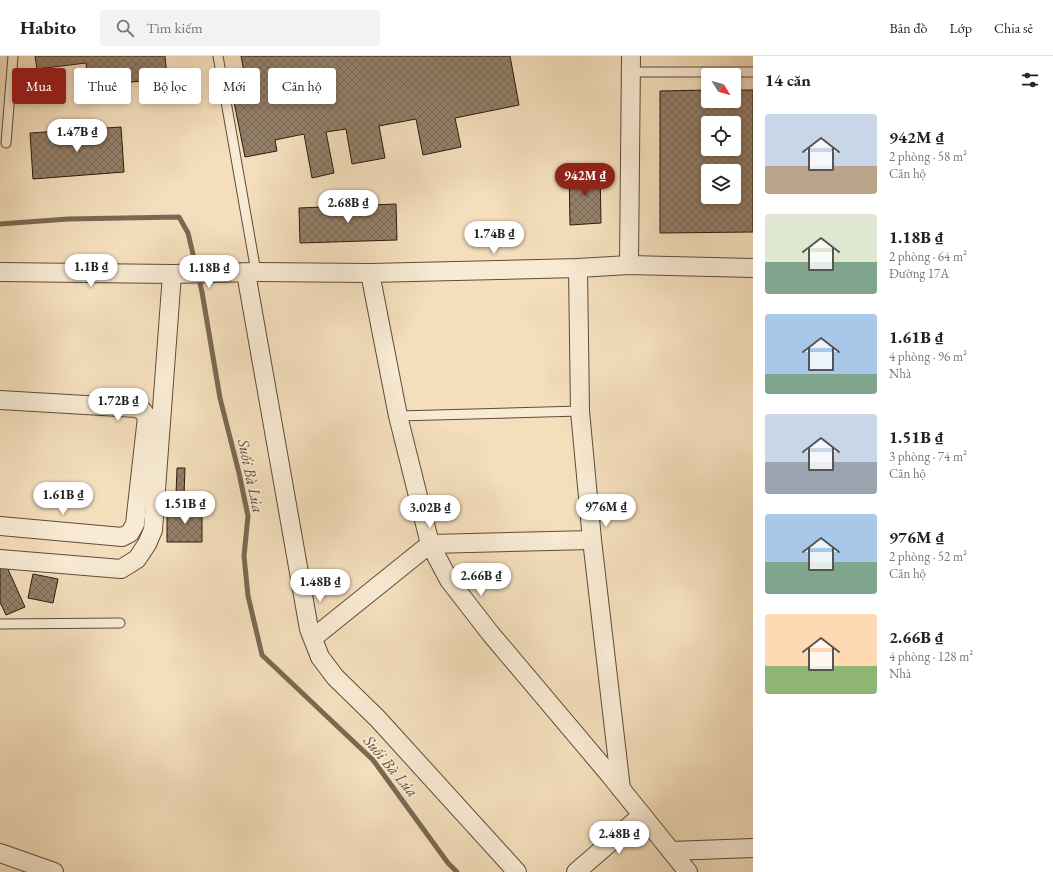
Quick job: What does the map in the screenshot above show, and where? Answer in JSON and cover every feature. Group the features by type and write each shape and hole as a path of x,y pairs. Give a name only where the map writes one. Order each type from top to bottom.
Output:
{"street":[{"path":"629,266 632,64"},
{"path":"0,272 177,274 370,273 629,266 753,268"},
{"path":"578,268 580,412 592,540 621,789"},
{"path":"246,273 309,629 320,657 336,677 378,719 517,872"},
{"path":"370,273 398,416 430,544 449,580 495,639 621,789 688,872"},
{"path":"0,559 121,569 137,559 147,544 153,530 177,274"},
{"path":"0,400 136,408 143,411 147,417 134,524 130,533 122,537 0,526"},
{"path":"313,638 430,544 592,540"},
{"path":"576,872 642,815"},
{"path":"671,851 753,848"},
{"path":"0,853 54,872"}],"lane":[{"path":"6,143 13,56"},
{"path":"218,56 246,273"},
{"path":"632,64 753,72"},
{"path":"398,416 580,412"},
{"path":"0,624 120,623"}],"building":[{"path":"35,56 165,56 166,68 139,68 139,81 131,82 131,68 86,68 86,63 37,68"},
{"path":"241,56 510,56 519,105 455,118 461,147 423,155 416,119 379,126 385,158 352,164 346,129 326,132 334,173 312,178 304,134 275,140 277,151 245,157 234,104 260,104 260,68 243,68"},
{"path":"701,90 701,108 741,108 741,90 753,90 753,232 660,233 660,91"},
{"path":"121,127 124,172 33,179 30,133"},
{"path":"600,170 601,223 570,225 569,171"},
{"path":"396,204 397,240 300,243 299,208"},
{"path":"177,468 185,468 184,495 176,495"},
{"path":"202,507 202,542 167,542 167,508"},
{"path":"6,565 25,607 6,615 0,604 0,568"},
{"path":"33,574 58,579 53,603 28,598"}],"waterway":[{"name":"Suối Bà Lúa","path":"0,224 68,219 179,217 188,233 202,292 220,398 248,516 244,556 248,596 262,655 373,760 448,863 457,872"}]}
